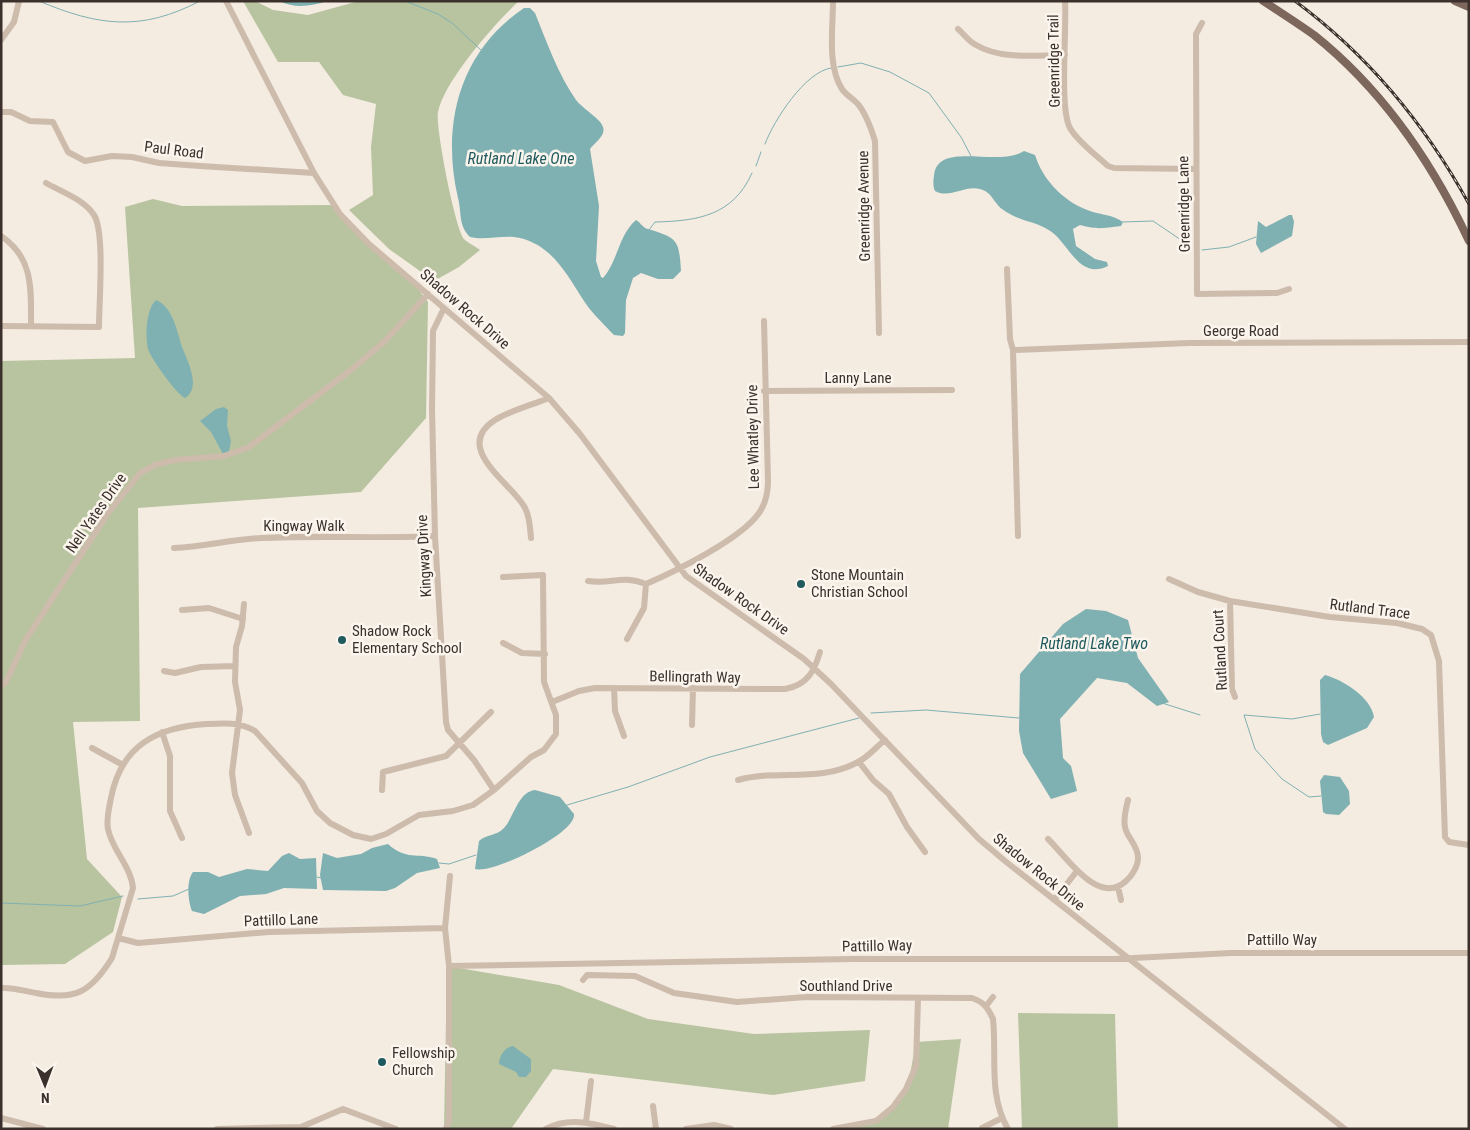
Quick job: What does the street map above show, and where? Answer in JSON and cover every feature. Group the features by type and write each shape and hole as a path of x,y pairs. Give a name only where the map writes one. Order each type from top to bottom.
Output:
{"main road":[{"path":"1262,1 1314,36 1372,90 1429,165 1445,191 1469,241"},
{"path":"1455,1 1469,7"}],"street":[{"path":"1,40 14,22 19,1"},
{"name":"Shadow Rock Drive","path":"226,1 314,173 340,214 369,244 549,398 586,441 680,570 727,607 791,650 831,684 979,839 1345,1129"},
{"name":"Greenridge Avenue","path":"833,1 833,62 836,73 842,90 858,104 870,125 875,141 879,333"},
{"name":"Greenridge Trail","path":"1065,1 1065,106 1069,126 1075,135 1108,166 1114,168 1196,169"},
{"name":"Greenridge Lane","path":"1202,23 1196,34 1197,294 1277,293 1289,289"},
{"path":"958,29 974,45 987,51 1004,54 1066,55"},
{"name":"Paul Road","path":"1,112 11,112 30,121 53,122 68,152 85,162 112,156 132,157 159,163 314,173"},
{"path":"1,326 99,327 100,232 94,216 81,202 46,183"},
{"path":"1,236 14,244 25,262 30,280 31,326"},
{"path":"1007,269 1010,338 1013,350 1018,536"},
{"name":"Nell Yates Drive","path":"1,686 6,682 25,641 85,546 129,485 140,473 155,465 175,460 224,456 248,447 351,370 385,341 428,294"},
{"name":"Kingway Drive","path":"444,308 436,321 432,337 435,536 446,722 448,730 477,764 494,790"},
{"name":"Lee Whatley Drive","path":"646,584 680,570 746,526 755,518 765,504 768,494 768,471 764,391 764,321"},
{"name":"George Road","path":"1013,350 1189,343 1469,342"},
{"name":"Lanny Lane","path":"764,391 952,390"},
{"path":"531,538 529,518 525,506 485,461 481,442 484,430 494,421 549,398"},
{"name":"Kingway Walk","path":"174,548 203,547 263,538 325,536 370,539 435,536"},
{"path":"1,988 43,995 75,995 95,983 112,958 133,888 132,877 108,829 114,784 122,764 146,741 162,732 183,726 238,724 255,732 297,777 307,791 317,811 324,818 342,830 363,838 371,839 386,834 419,815 452,811 473,805 494,790 552,740 556,734 558,723 544,682 546,654 543,575 503,577"},
{"path":"588,582 597,583 630,578 646,584 644,608 627,639"},
{"name":"Rutland Trace","path":"1169,579 1198,592 1230,601 1330,617 1397,623 1422,629 1431,635 1439,661 1445,837 1449,842 1469,845"},
{"name":"Rutland Court","path":"1230,601 1232,688 1235,697"},
{"path":"244,604 243,619 237,637 235,666 235,682 240,710 233,783 249,833"},
{"path":"182,610 209,608 243,619"},
{"path":"503,643 522,653 546,654"},
{"path":"815,671 820,652"},
{"path":"164,671 175,673 201,667 235,666"},
{"name":"Bellingrath Way","path":"552,702 579,691 614,688 785,689 797,685 815,671"},
{"path":"614,688 615,711 624,736"},
{"path":"692,725 693,688"},
{"path":"382,790 383,772 443,758 460,744 491,712"},
{"path":"162,732 170,756 170,810 182,838"},
{"path":"738,780 775,774 786,776 834,771 859,762 885,740"},
{"path":"92,748 122,764"},
{"path":"859,762 873,780 889,794 907,827 925,852"},
{"path":"1048,839 1077,870 1095,885 1111,888 1118,887 1130,877 1138,859 1136,846 1125,827 1128,800"},
{"path":"1054,900 1077,870"},
{"path":"446,1129 449,1120 449,966 445,928 450,876"},
{"path":"1118,887 1121,900"},
{"name":"Pattillo Lane","path":"118,938 138,943 269,932 445,928"},
{"name":"Pattillo Way","path":"449,966 882,958 1114,959 1241,953 1469,953"},
{"name":"Southland Drive","path":"583,980 587,975 635,976 674,993 737,1002 807,998 959,996 981,1001 986,1006"},
{"path":"993,997 986,1006 993,1019 995,1092 1002,1118 1008,1129"},
{"path":"833,1129 876,1121 893,1107 906,1089 916,1066 918,998"},
{"path":"586,1122 590,1081"},
{"path":"653,1106 656,1129"},
{"path":"217,1129 301,1127 343,1109 396,1129"},
{"path":"1,1118 42,1129"},
{"path":"982,1128 1002,1118"},
{"path":"546,1129 573,1122 586,1122 614,1129"},
{"path":"686,1129 714,1125 731,1129"}],"green space":[{"path":"243,1 255,1 273,10 308,15 359,1 519,1 497,23 460,69 442,99 438,112 443,155 460,231 464,239 480,250 459,267 434,281 389,249 349,210 373,195 371,147 376,104 343,95 319,62 278,62"},
{"path":"153,199 182,206 334,205 359,233 412,281 428,302 426,418 361,492 138,508 140,721 73,722 87,859 122,897 113,932 65,964 1,965 1,361 135,358 125,207"},
{"path":"447,966 559,985 648,1019 754,1034 870,1030 865,1081 773,1095 553,1069 511,1129 444,1129"},
{"path":"1018,1013 1115,1014 1118,1129 1022,1129"},
{"path":"961,1039 948,1129 856,1129 856,1126 890,1112 909,1080 916,1042"}],"water":[{"path":"279,1 328,1 304,6 285,4"},
{"name":"Rutland Lake One","path":"524,8 530,8 535,13 558,69 576,100 602,124 604,130 602,136 590,149 599,206 596,261 601,277 603,278 608,271 625,233 636,220 646,228 671,238 678,246 681,271 673,279 658,279 641,273 633,278 626,300 625,333 623,336 614,335 596,316 558,263 542,248 532,242 514,237 470,237 462,223 453,171 452,144 454,117 460,92 470,68 484,46 502,26"},
{"path":"1024,151 1035,155 1044,174 1065,197 1083,208 1123,222 1121,226 1096,228 1080,225 1073,229 1076,246 1095,259 1107,262 1108,266 1097,269 1088,268 1081,264 1054,234 1041,226 1008,213 984,190 974,188 946,194 935,191 933,184 934,176 938,165 946,159 970,156 999,157"},
{"path":"1292,215 1294,222 1292,236 1261,253 1256,244 1258,221 1266,227"},
{"path":"156,300 167,308 190,366 193,381 192,388 185,398 164,375 148,349 148,316"},
{"path":"224,407 228,410 227,426 231,441 229,452 223,454 211,432 200,421 216,409"},
{"name":"Rutland Lake Two","path":"1086,609 1106,611 1128,620 1138,658 1169,702 1157,706 1127,683 1097,678 1060,719 1063,758 1071,766 1077,791 1051,799 1023,753 1019,731 1020,674 1063,624"},
{"path":"1325,675 1348,685 1362,696 1372,710 1374,717 1367,728 1328,745 1323,742 1321,734 1320,680"},
{"path":"1324,775 1340,777 1349,791 1350,804 1339,815 1323,812 1320,781"},
{"path":"535,790 560,797 574,814 571,822 549,841 515,859 485,869 475,869 479,841 501,831 508,823 524,795"},
{"path":"388,844 401,853 437,859 440,868 417,873 395,888 386,891 323,890 320,875 323,853 337,858 361,854 372,848"},
{"path":"289,853 300,859 316,858 317,889 284,888 266,894 240,896 204,914 192,911 188,891 189,880 193,872 208,872 219,877 247,869 268,871 282,856"},
{"path":"513,1046 531,1059 531,1071 526,1077 519,1077 516,1072 499,1064 503,1052"}],"waterway":[{"path":"39,1 81,16 120,22 158,18 200,1"},
{"path":"405,1 438,14 452,23 482,51"},
{"path":"838,67 861,63 890,72 929,93 961,137 971,156"},
{"path":"765,144 783,110 801,87 821,71 831,68"},
{"path":"756,166 761,152"},
{"path":"649,230 655,222 699,217 724,207 735,199 752,173"},
{"path":"1123,222 1153,221 1190,246"},
{"path":"1202,250 1229,247 1256,237"},
{"path":"1162,703 1200,715"},
{"path":"871,713 926,710 1019,718"},
{"path":"1320,714 1292,719 1244,715 1255,749 1282,779 1309,797 1321,796"},
{"path":"567,805 628,787 710,757 859,718"},
{"path":"439,863 449,864 476,855"},
{"path":"317,877 321,878"},
{"path":"138,899 173,896 189,889"},
{"path":"1,903 80,906 123,896"}],"railway":[{"path":"1295,1 1347,44 1393,93 1434,146 1469,204"}],"place":[{"name":"Stone Mountain Christian School","path":"801,584"},
{"name":"Shadow Rock Elementary School","path":"342,640"},
{"name":"Fellowship Church","path":"382,1062"}]}
